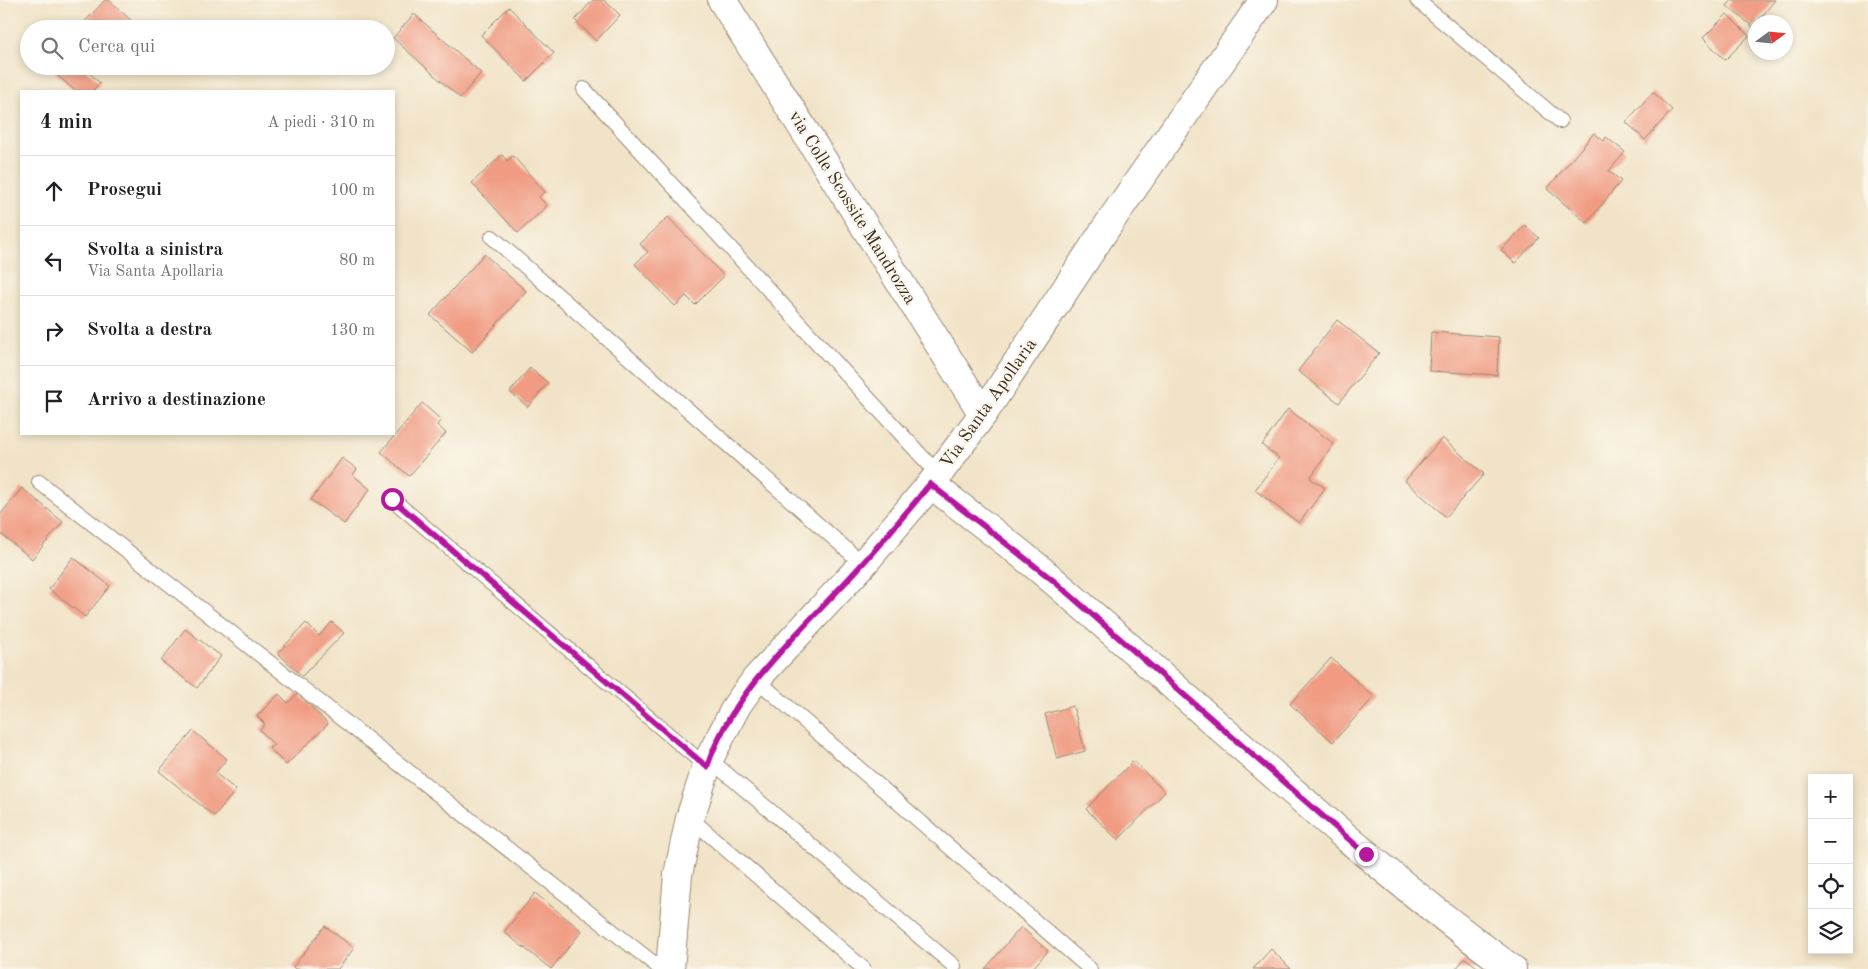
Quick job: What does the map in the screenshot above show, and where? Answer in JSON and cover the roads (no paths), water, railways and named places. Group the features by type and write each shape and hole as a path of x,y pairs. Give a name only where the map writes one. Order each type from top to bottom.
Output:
{"street":[{"name":"via Colle Scossite Mandrozza","path":"722,0 983,414"},
{"name":"Via Santa Apollaria","path":"670,969 679,866 690,818 708,763 729,719 756,679 863,564 934,479 983,414 1114,216 1264,0"},
{"path":"934,479 1388,872 1512,969"}],"lane":[{"path":"1417,0 1560,122"},
{"path":"584,89 934,479"},
{"path":"492,237 863,564"},
{"path":"39,482 661,969"},
{"path":"392,499 954,966"},
{"path":"756,679 1090,969"},
{"path":"690,818 864,969"}]}
